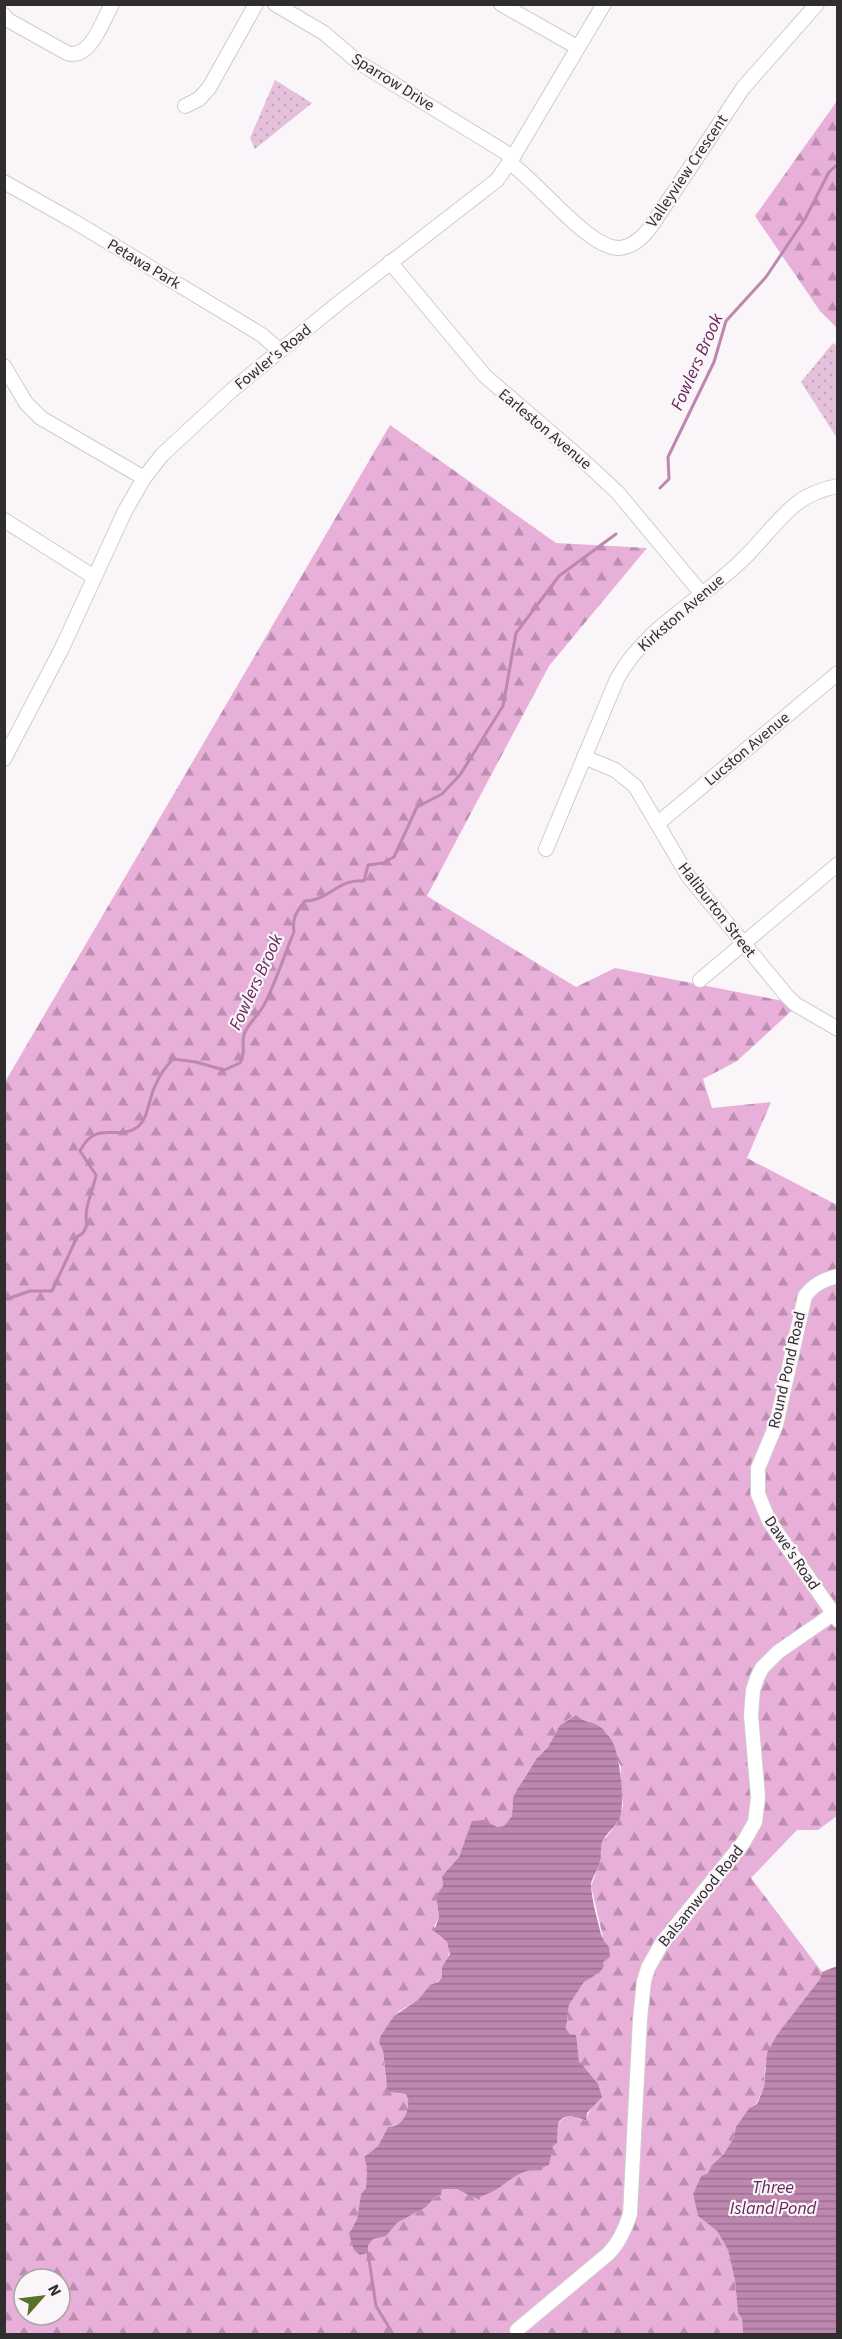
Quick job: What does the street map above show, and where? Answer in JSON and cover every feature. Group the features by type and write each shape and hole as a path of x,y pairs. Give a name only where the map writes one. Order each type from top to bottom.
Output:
{"street":[{"path":"4,15 67,53 75,55 87,49 112,4"},
{"path":"185,106 199,99 209,88 256,4"},
{"name":"Sparrow Drive","path":"275,4 324,33 358,62 512,160"},
{"path":"501,4 577,47"},
{"name":"Fowler's Road","path":"4,759 62,648 94,577 144,478 162,455 197,421 280,351 390,262 492,185 512,160 604,4"},
{"name":"Valleyview Crescent","path":"512,160 594,239 612,247 630,245 640,239 652,225 752,77 817,4"},
{"name":"Petawa Park","path":"4,182 254,330 280,351"},
{"name":"Earleston Avenue","path":"390,262 485,376 618,493 702,594"},
{"path":"4,366 26,402 40,418 144,478"},
{"name":"Kirkston Avenue","path":"546,849 616,679 630,657 737,565 796,503 809,494 837,486"},
{"path":"7,526 94,577"},
{"name":"Lucston Avenue","path":"657,824 837,673"},
{"name":"Haliburton Street","path":"584,757 615,770 629,780 640,794 688,876 743,944 795,1004 837,1029"},
{"path":"700,980 837,864"},
{"name":"Round Pond Road","path":"757,1481 762,1457 776,1425 805,1296 813,1286 824,1279 837,1276"},
{"name":"Dawe's Road","path":"757,1481 760,1501 769,1521 835,1617"},
{"name":"Balsamwood Road","path":"517,2330 608,2254 621,2237 630,2214 640,2019 644,1981 648,1968 662,1942 743,1843 755,1822 758,1797 751,1715 756,1678 762,1668 778,1652 835,1617"}],"green space":[{"path":"837,101 837,328 820,311 755,216"},
{"path":"390,425 556,543 647,548 549,666 427,896 576,987 615,968 799,1004 737,1061 703,1079 712,1108 771,1102 747,1158 837,1205 837,1816 818,1830 797,1830 751,1878 822,1972 820,1979 798,2010 765,2067 764,2087 756,2104 749,2108 736,2127 733,2139 724,2155 711,2166 708,2173 701,2176 693,2194 698,2216 717,2231 728,2250 743,2334 5,2334 5,1082","holes":["572,1717 602,1729 610,1737 621,1767 620,1786 623,1805 616,1825 600,1848 600,1863 591,1886 603,1937 603,1962 584,1982 569,2005 566,2030 575,2038 579,2061 598,2088 597,2101 586,2121 572,2117 561,2120 558,2125 557,2143 553,2146 547,2165 517,2174 480,2199 455,2189 442,2189 441,2195 435,2197 426,2207 397,2223 389,2232 373,2239 368,2246 368,2253 360,2255 355,2250 351,2230 357,2219 361,2194 366,2188 367,2168 364,2157 378,2146 388,2127 398,2124 406,2116 409,2105 407,2094 394,2093 386,2082 380,2037 398,2012 419,1999 442,1977 450,1950 447,1942 439,1936 434,1926 439,1917 437,1905 443,1886 442,1876 459,1857 468,1833 487,1823 497,1827 504,1826 512,1816 513,1798 525,1776 536,1759 548,1747 560,1725"]}],"shaded area":[{"path":"275,80 312,103 255,149 250,138"},
{"path":"833,343 838,347 837,438 801,382"}],"water":[{"path":"576,1715 596,1724 613,1742 621,1785 621,1814 618,1822 602,1842 601,1859 591,1884 601,1934 609,1947 610,1957 603,1962 604,1966 600,1972 584,1982 569,2005 566,2029 570,2034 576,2035 579,2061 598,2084 602,2097 587,2113 586,2121 572,2117 561,2119 558,2124 557,2143 553,2146 549,2165 543,2167 542,2170 521,2173 494,2191 480,2197 480,2200 456,2189 442,2189 441,2195 435,2197 426,2207 397,2223 386,2236 373,2239 368,2246 368,2253 360,2255 354,2250 349,2234 357,2219 361,2194 366,2188 367,2168 364,2157 378,2146 388,2127 402,2120 408,2105 406,2094 389,2092 387,2088 383,2051 379,2043 380,2037 394,2016 419,1999 430,1985 438,1982 442,1977 442,1967 450,1954 447,1942 434,1931 439,1917 437,1903 438,1893 443,1886 442,1876 459,1857 472,1821 484,1820 497,1827 504,1826 512,1816 513,1798 536,1759 548,1747 560,1725"},
{"name":"Three Island Pond","path":"837,1966 837,2334 743,2334 728,2250 717,2231 698,2216 693,2194 701,2176 708,2173 711,2166 724,2154 733,2139 736,2127 749,2108 757,2104 764,2087 767,2053 777,2035 820,1979 822,1972"}],"waterway":[{"name":"Fowlers Brook","path":"660,488 669,479 668,457 714,362 726,321 766,277 805,219 829,172 838,164"},
{"name":"Fowlers Brook","path":"4,1300 30,1291 52,1291 77,1237 83,1233 87,1225 87,1207 96,1175 80,1151 86,1141 100,1133 121,1133 136,1128 146,1114 153,1091 165,1068 173,1059 196,1062 224,1070 240,1063 245,1032 270,993 294,932 294,919 299,909 305,901 313,900 347,883 364,881 368,865 383,863 394,857 417,807 442,794 460,775 503,706 516,633 559,576 616,534"},
{"path":"368,2253 376,2306 393,2334"}]}
